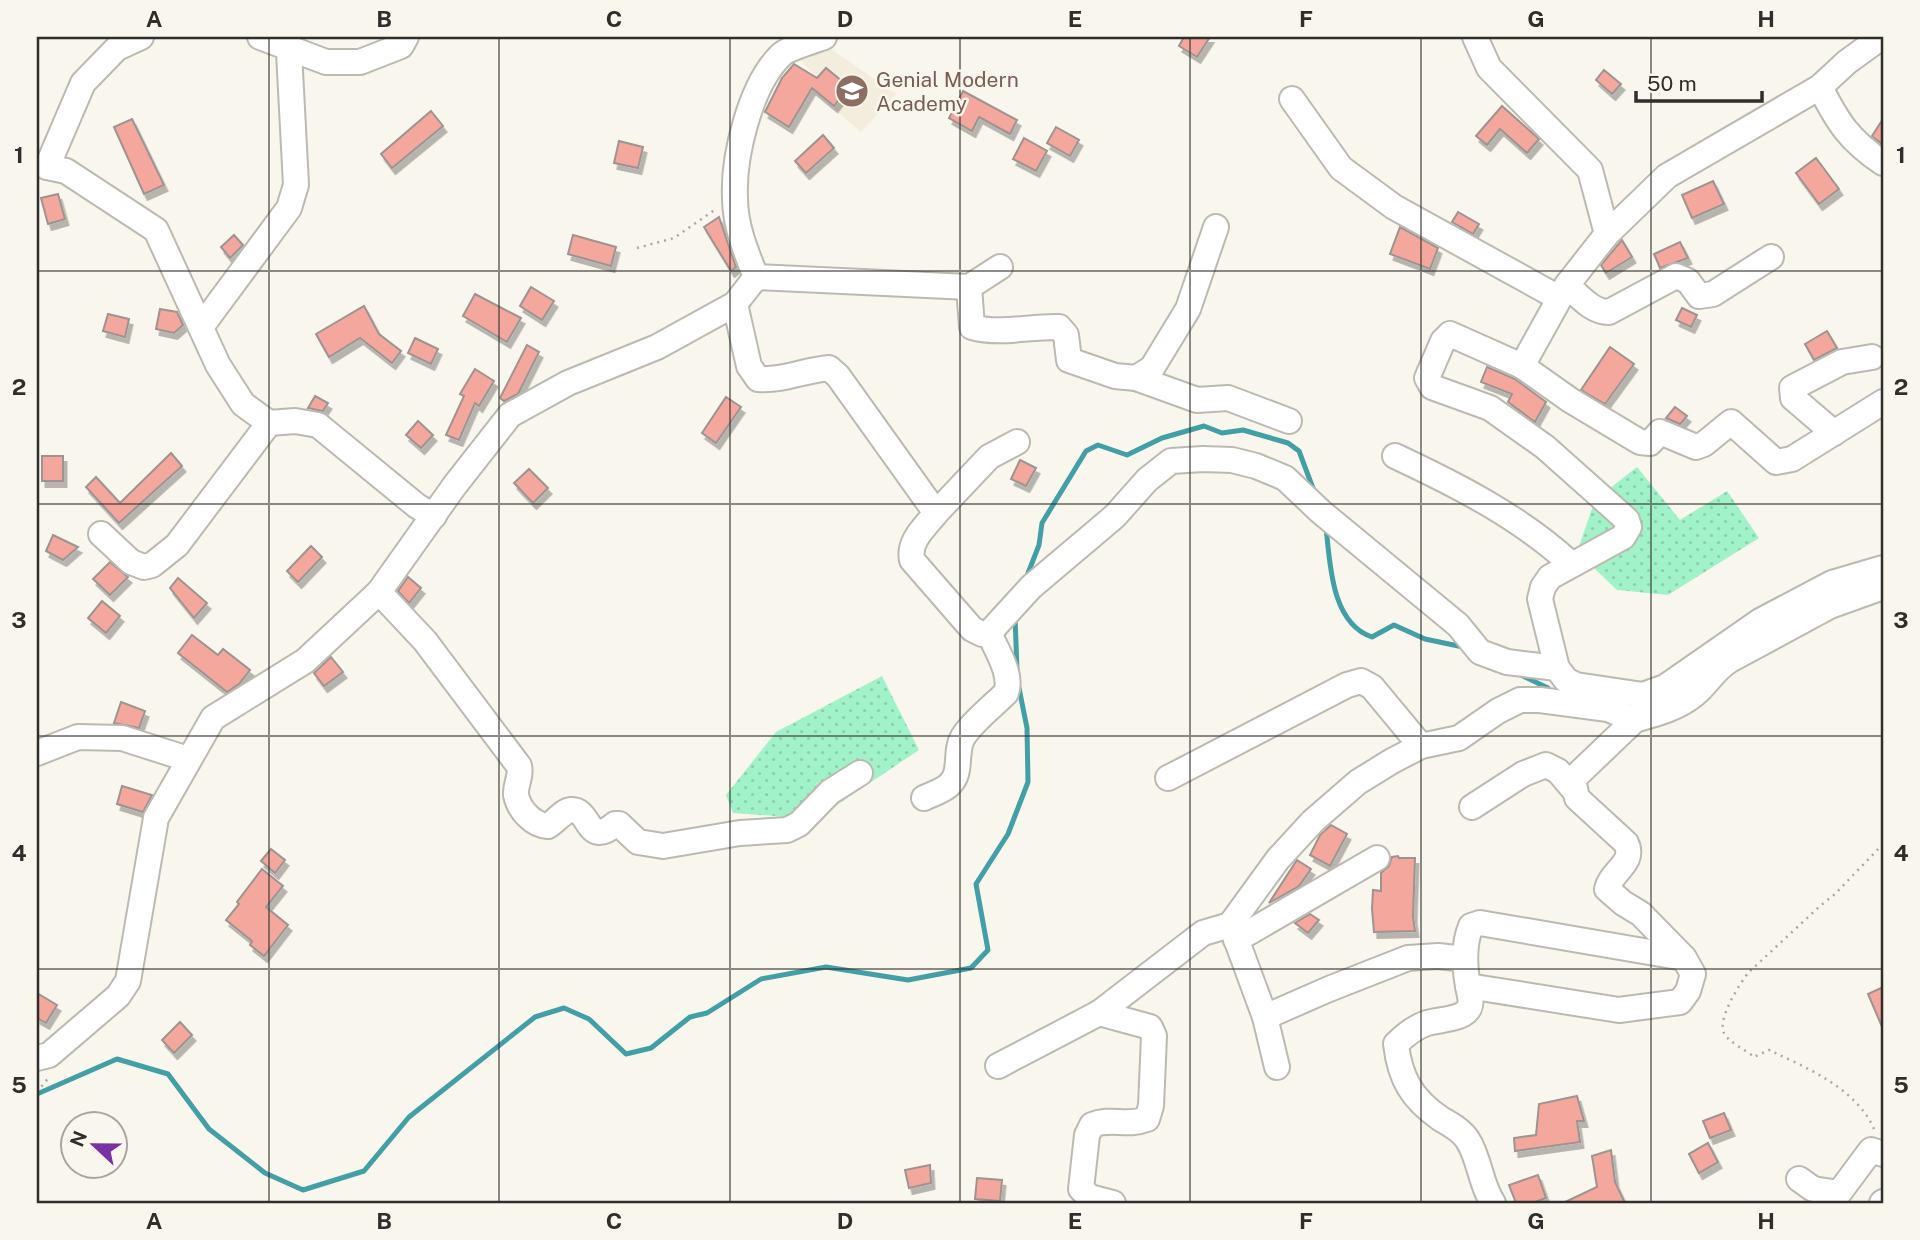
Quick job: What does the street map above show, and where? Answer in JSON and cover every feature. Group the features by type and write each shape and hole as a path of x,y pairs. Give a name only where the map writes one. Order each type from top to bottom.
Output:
{"street":[{"path":"141,37 117,48 83,83 42,163 66,171 156,230 219,365 243,404 269,423 296,421 318,425 417,506 434,516"},
{"path":"260,37 326,62 360,62 401,46 406,37"},
{"path":"756,277 742,240 735,199 738,146 757,92 781,54 824,37"},
{"path":"1475,37 1489,68 1590,170 1607,234"},
{"path":"1521,366 1563,292 1607,234 1667,176 1820,87 1847,62 1876,41 1883,40"},
{"path":"201,327 289,208 296,186 289,52"},
{"path":"1820,87 1846,133 1883,163"},
{"path":"1292,99 1341,168 1394,207 1600,312 1609,312 1676,276 1688,281 1699,296 1713,294 1771,257"},
{"path":"1136,378 1152,368 1188,309 1216,227"},
{"path":"756,277 969,287 1000,267"},
{"path":"37,1059 49,1055 118,996 128,981 156,818 213,718 305,660 379,592 455,485 510,415 568,383 657,347 735,304 756,277"},
{"path":"969,287 972,327 1059,327 1066,335 1069,360 1115,376 1136,378 1197,400 1228,398 1289,421"},
{"path":"735,304 749,366 758,379 772,380 829,368 838,376 936,513"},
{"path":"1641,707 1566,680 1557,668 1541,599 1543,587 1550,577 1623,537 1629,527 1627,520 1545,447 1490,408 1432,387 1427,378 1443,341 1450,334 1521,366 1615,429 1645,444 1650,443 1660,432 1696,447 1704,444 1731,422 1776,462 1793,459 1883,402"},
{"path":"1834,433 1793,398 1792,388 1842,362 1871,357"},
{"path":"101,534 131,562 144,567 152,565 177,545 269,423"},
{"path":"1017,442 989,457 936,513 914,540 910,550 912,560 972,629 982,634 989,633 1031,587 1115,516 1147,480 1171,461 1203,458 1232,460 1285,478 1328,518 1458,625 1480,652 1507,662 1557,668"},
{"path":"1395,456 1460,487 1552,546 1571,564"},
{"path":"1468,986 1619,1010 1680,1002 1688,991 1693,974 1684,958 1641,914 1607,889 1609,881 1629,859 1630,851 1626,844 1577,798 1573,779 1641,707 1759,621 1832,583 1883,568"},
{"path":"1233,932 1278,859 1313,821 1358,782 1421,746 1459,738 1498,711 1520,700 1608,709 1670,709 1693,696 1717,668 1830,606 1883,587"},
{"path":"379,592 425,641 519,766 521,774 516,796 525,813 542,826 548,826 572,810 578,812 592,829 598,832 604,832 619,824 638,842 663,845 740,833 787,830 799,824 830,792 860,773"},
{"path":"925,798 949,786 957,771 958,750 964,735 1009,686 1008,677 989,633"},
{"path":"1168,778 1347,685 1361,681 1371,687 1421,746"},
{"path":"37,753 78,737 122,738 188,758"},
{"path":"1472,807 1523,774 1546,765 1558,771 1574,790"},
{"path":"998,1066 1099,1013 1203,933 1233,932 1377,858"},
{"path":"1493,1203 1487,1194 1472,1148 1464,1135 1414,1097 1398,1066 1396,1044 1408,1033 1427,1023 1457,1018 1466,1013 1471,1003 1465,959 1471,926 1480,923 1684,958"},
{"path":"1233,932 1265,1017 1277,1067"},
{"path":"1265,1017 1408,958 1438,956 1465,959"},
{"path":"1099,1013 1150,1027 1154,1036 1151,1106 1147,1118 1135,1124 1102,1121 1092,1125 1087,1135 1081,1189 1090,1197 1113,1203"},
{"path":"1799,1178 1813,1189 1839,1193 1877,1152"}],"path":[{"path":"637,248 674,238 735,199"},
{"path":"1877,1152 1874,1127 1856,1101 1826,1079 1769,1050 1754,1057 1724,1035 1722,1027 1723,1017 1739,985 1749,972 1834,895 1883,844"}],"shaded area":[{"name":"Genial Modern Academy","path":"831,49 896,94 861,132 808,87 815,76 796,54"}],"green space":[{"path":"1637,467 1680,520 1727,491 1759,538 1668,595 1617,590 1577,552 1595,500"},
{"path":"882,676 919,750 816,819 733,813 726,795 776,732"}],"building":[{"path":"1184,37 1210,37 1197,57 1179,46"},
{"path":"794,64 817,78 826,68 849,87 834,106 812,88 789,127 765,112 782,78"},
{"path":"1604,70 1621,84 1612,94 1596,80"},
{"path":"963,91 1017,120 1010,134 979,117 972,131 949,118"},
{"path":"1502,106 1539,139 1527,153 1500,129 1487,145 1476,136"},
{"path":"431,111 443,126 392,168 381,154"},
{"path":"132,119 164,185 144,194 114,127"},
{"path":"1883,119 1883,145 1872,136"},
{"path":"1056,127 1079,140 1070,156 1047,143"},
{"path":"823,135 834,148 806,173 795,161"},
{"path":"1024,138 1047,151 1036,171 1013,159"},
{"path":"619,141 643,147 638,168 614,163"},
{"path":"1816,158 1839,189 1819,204 1796,173"},
{"path":"1713,181 1724,204 1692,218 1682,195"},
{"path":"58,194 65,219 48,224 41,198"},
{"path":"1458,212 1479,224 1473,234 1452,222"},
{"path":"719,217 736,267 731,271 704,227"},
{"path":"1400,227 1438,248 1430,269 1390,254"},
{"path":"234,235 243,245 230,258 221,247"},
{"path":"573,235 616,247 611,266 568,254"},
{"path":"1622,240 1632,257 1606,273 1601,265"},
{"path":"1680,242 1688,258 1660,268 1654,254"},
{"path":"531,287 554,301 542,320 520,306"},
{"path":"475,294 521,318 507,342 463,316"},
{"path":"364,306 379,334 401,351 392,363 360,338 329,357 316,334"},
{"path":"1682,308 1697,315 1691,327 1676,320"},
{"path":"160,309 177,312 183,325 174,333 156,329"},
{"path":"108,314 129,319 125,337 103,331"},
{"path":"1827,331 1837,348 1814,360 1805,344"},
{"path":"415,338 438,349 431,364 408,353"},
{"path":"527,345 539,352 518,394 504,401 500,398"},
{"path":"1610,347 1634,364 1605,404 1581,390"},
{"path":"1487,367 1515,379 1546,402 1535,422 1508,402 1512,394 1481,382"},
{"path":"475,369 494,381 479,406 475,403 459,440 446,435 464,396 460,394"},
{"path":"315,396 328,403 323,411 308,408"},
{"path":"726,397 741,407 716,443 702,433"},
{"path":"1675,407 1687,416 1680,424 1666,418"},
{"path":"418,421 433,435 421,448 406,435"},
{"path":"171,453 182,466 119,523 86,487 96,477 120,503"},
{"path":"42,456 63,456 63,481 42,481"},
{"path":"1020,460 1036,468 1026,486 1011,479"},
{"path":"529,469 548,488 533,503 514,483"},
{"path":"53,535 78,547 63,560 46,551"},
{"path":"311,546 322,557 298,582 287,571"},
{"path":"110,562 128,577 110,595 93,579"},
{"path":"408,577 421,588 409,603 398,591"},
{"path":"178,578 207,603 194,618 170,588"},
{"path":"102,601 120,616 106,633 88,618"},
{"path":"192,635 218,655 223,649 250,670 239,684 227,692 178,653"},
{"path":"331,657 343,672 324,686 314,673"},
{"path":"121,702 145,711 139,728 114,723"},
{"path":"122,786 152,795 143,812 117,804"},
{"path":"1331,825 1347,834 1330,866 1310,855 1320,835"},
{"path":"271,849 285,860 275,873 261,861"},
{"path":"1392,857 1415,858 1415,931 1374,932 1373,890 1381,891 1381,873 1389,866"},
{"path":"1297,860 1311,869 1299,886 1269,903"},
{"path":"262,869 283,886 266,907 288,925 264,956 250,945 252,941 226,920"},
{"path":"1310,914 1319,920 1308,933 1295,923"},
{"path":"1883,987 1883,1029 1868,994"},
{"path":"37,993 57,1005 46,1023 37,1018"},
{"path":"180,1022 192,1035 174,1053 162,1040"},
{"path":"1577,1096 1584,1121 1577,1121 1580,1142 1515,1151 1514,1138 1536,1135 1539,1104"},
{"path":"1724,1113 1731,1130 1710,1138 1703,1121"},
{"path":"1708,1143 1718,1162 1699,1173 1689,1154"},
{"path":"1611,1150 1615,1182 1625,1203 1563,1203 1597,1187 1592,1156"},
{"path":"930,1165 931,1183 909,1188 905,1170"},
{"path":"1538,1175 1546,1198 1532,1203 1516,1203 1509,1185"},
{"path":"977,1178 1002,1180 1000,1201 975,1199"}],"waterway":[{"path":"1025,581 1039,545 1042,523 1086,451 1098,445 1127,455 1162,438 1204,426 1222,433 1243,430 1288,443 1299,451 1314,491"},
{"path":"1326,527 1335,590 1340,606 1358,630 1372,637 1394,625 1425,639 1463,647"},
{"path":"1015,616 1017,670"},
{"path":"1519,674 1548,688 1552,693"},
{"path":"37,1094 117,1059 168,1074 209,1129 265,1173 303,1190 364,1171 409,1117 535,1017 564,1008 589,1019 626,1054 651,1048 690,1017 707,1013 761,979 826,967 908,980 971,968 988,950 976,884 1008,834 1028,782 1027,728 1018,683"}],"place":[{"name":"Genial Modern Academy","path":"852,91"}]}
